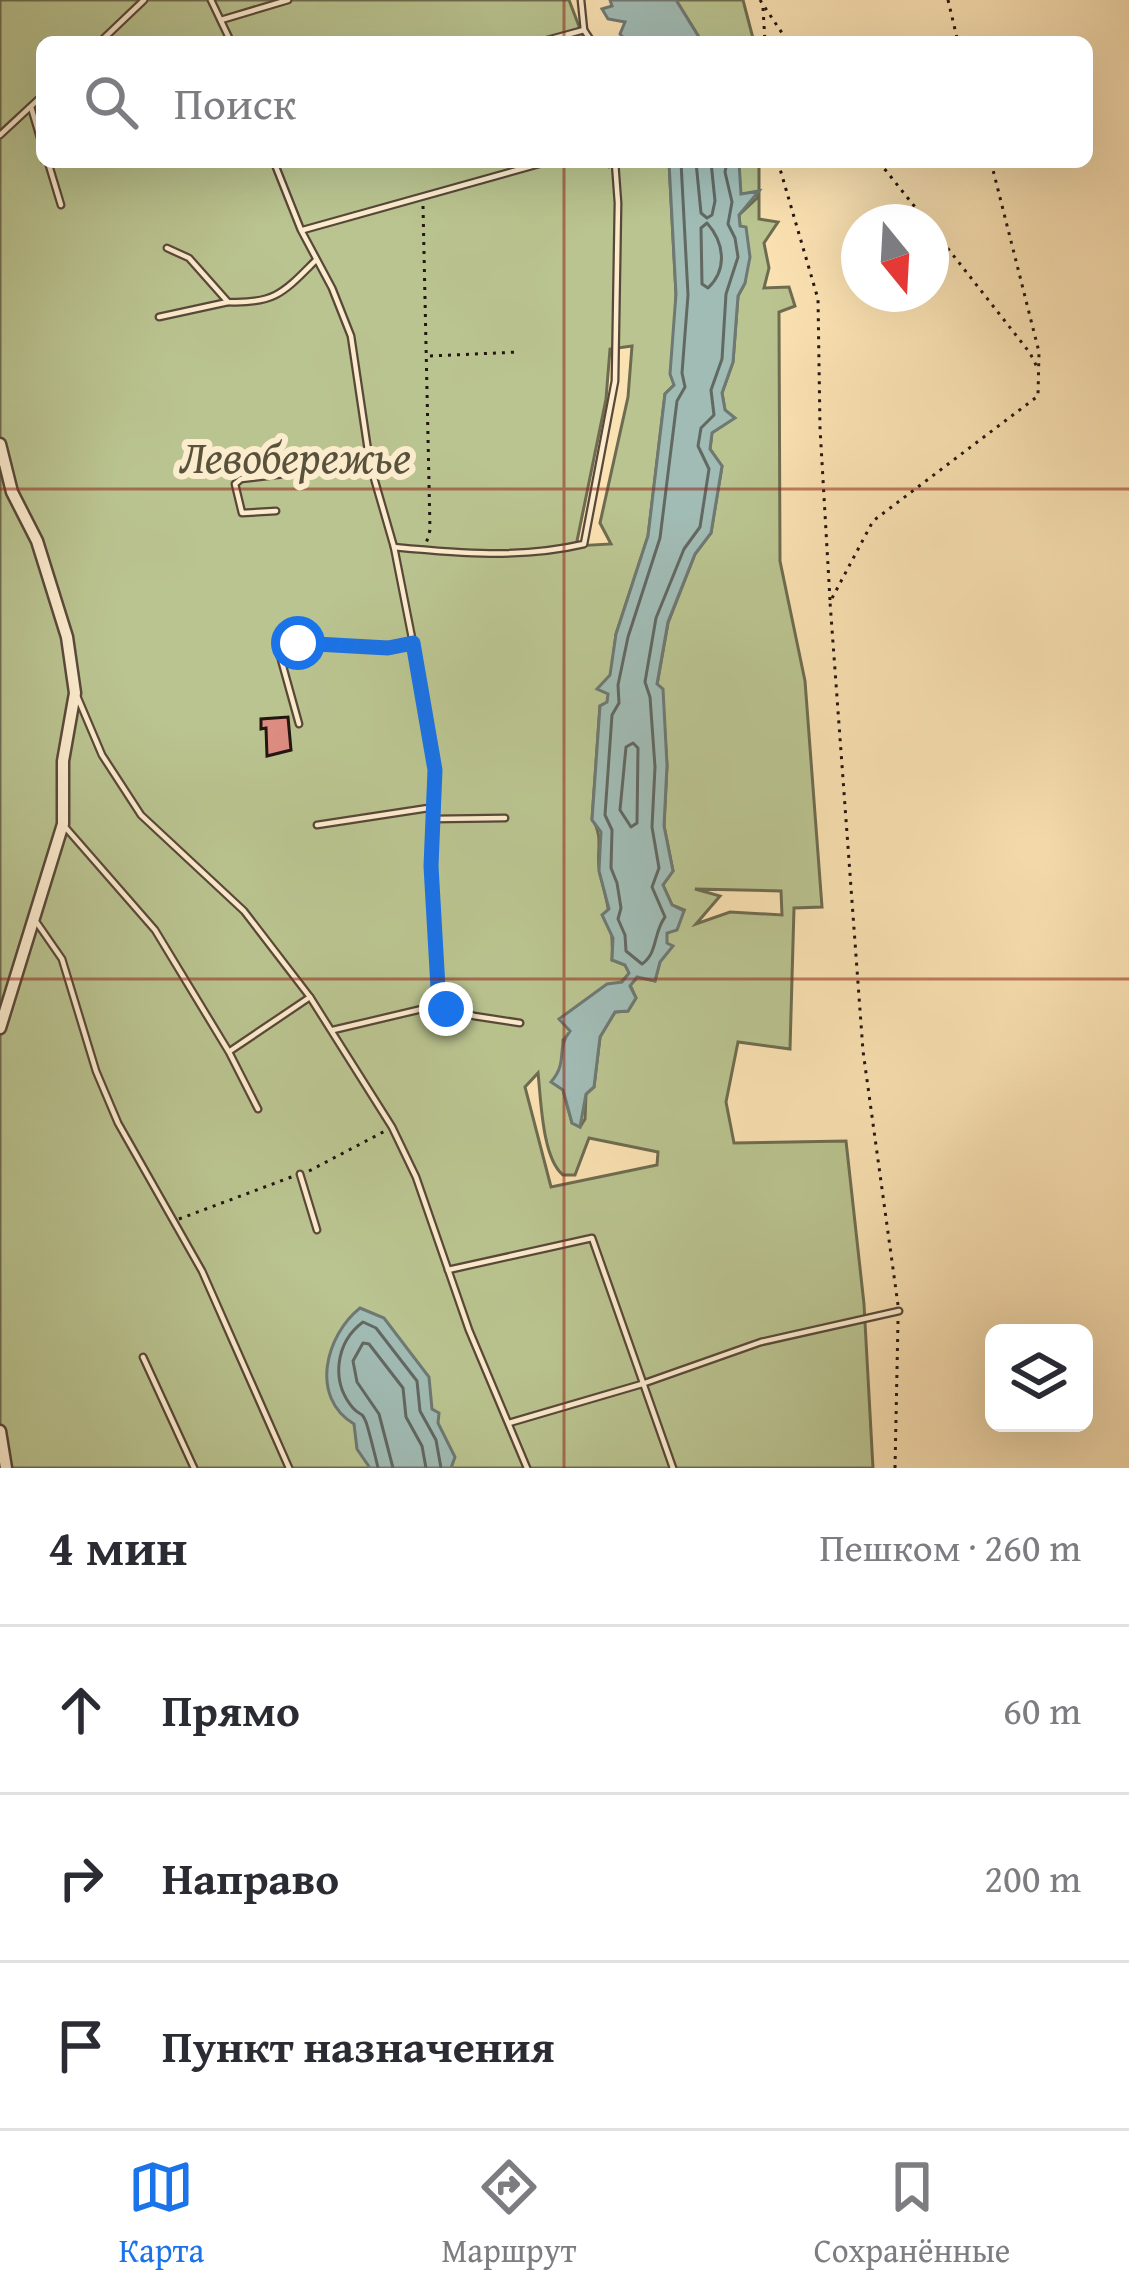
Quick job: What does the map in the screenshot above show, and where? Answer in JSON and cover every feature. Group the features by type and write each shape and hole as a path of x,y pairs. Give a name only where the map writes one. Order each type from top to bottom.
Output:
{"street":[{"path":"0,444 12,492 37,541 62,620 76,693 63,761 64,824 0,1028"},
{"path":"0,1431 3,1459"}],"lane":[{"path":"106,36 144,0"},
{"path":"211,0 228,36"},
{"path":"221,20 288,0"},
{"path":"581,0 588,36"},
{"path":"562,36 584,30"},
{"path":"0,135 36,102"},
{"path":"31,107 36,124"},
{"path":"50,168 61,206"},
{"path":"276,168 351,336 370,464 394,547 413,643 435,770 431,866 439,1005"},
{"path":"301,230 526,168"},
{"path":"394,547 502,554 584,544 615,381 615,168"},
{"path":"167,248 189,258 228,302"},
{"path":"159,317 282,295 315,261"},
{"path":"276,511 242,513 235,484 241,479 370,464"},
{"path":"299,724 279,652 284,647 326,642 388,648 413,643"},
{"path":"76,693 102,755 141,815 244,911 333,1030 392,1127 416,1177 527,1468"},
{"path":"317,825 435,808"},
{"path":"434,819 505,818"},
{"path":"64,824 154,930 258,1109"},
{"path":"33,917 62,959 103,1089 202,1271 290,1468"},
{"path":"229,1052 310,997"},
{"path":"333,1030 439,1005 520,1023"},
{"path":"300,1174 317,1230"},
{"path":"448,1270 592,1238 673,1468"},
{"path":"509,1423 761,1342 899,1311"},
{"path":"143,1357 194,1468"}],"path":[{"path":"948,0 957,36"},
{"path":"761,2 764,36"},
{"path":"761,2 784,36"},
{"path":"780,168 818,299 830,602 863,1051 899,1311 895,1468"},
{"path":"884,168 912,204"},
{"path":"830,602 873,521 1038,396 1040,374 1029,308 993,168"},
{"path":"422,199 430,530 424,550"},
{"path":"949,250 1030,353 1040,374"},
{"path":"428,356 519,352"},
{"path":"173,1221 330,1163 392,1127"}],"green space":[{"name":"Левобережье","path":"0,0 569,0 583,36 36,36 36,168 669,168 676,294 674,385 665,394 648,536 616,634 608,702 600,706 592,819 610,916 612,960 630,973 563,1040 563,1090 572,1123 580,1127 586,1094 594,1087 600,1037 615,1012 628,1011 636,998 630,985 638,977 655,981 667,933 684,910 672,905 663,885 673,871 664,826 667,766 662,689 657,685 668,623 695,554 711,533 722,466 710,449 712,432 734,418 725,410 722,393 733,362 738,296 745,283 739,215 758,192 740,195 739,168 759,168 759,219 778,222 764,243 769,268 764,288 789,287 795,306 779,312 780,561 805,681 822,907 794,908 790,1049 738,1042 726,1102 734,1143 846,1141 864,1304 873,1468 0,1468","holes":["632,346 628,397 600,523 611,544 576,546 606,399 610,349","695,889 781,891 782,915 730,912 696,924 720,896","538,1073 547,1142 563,1175 575,1175 589,1138 658,1152 657,1165 551,1187 525,1087"]},
{"path":"676,0 743,0 752,36 698,36"}],"water":[{"path":"610,0 676,0 698,36 622,36 625,22 608,19 602,9 612,6"},
{"path":"669,168 739,168 741,194 759,191 739,215 740,226 746,227 750,257 738,296 733,362 722,393 725,410 735,418 712,433 710,449 722,466 711,533 695,554 668,622 657,684 663,689 664,826 673,871 663,885 672,905 684,911 677,930 667,933 667,943 673,946 660,962 655,981 637,977 630,986 636,998 628,1011 615,1012 600,1037 594,1087 586,1094 580,1127 572,1123 563,1090 551,1082 570,1031 559,1019 607,984 622,982 629,973 625,965 612,960 613,938 602,915 609,909 599,871 601,832 592,820 600,706 607,702 608,694 597,689 610,675 616,634 648,536 665,394 674,385 670,374 676,294"},
{"path":"360,1308 384,1318 429,1377 432,1409 439,1413 438,1423 455,1457 451,1468 370,1468 357,1449 354,1424 331,1398 327,1366 338,1334"}],"building":[{"path":"288,717 291,750 267,756 261,719"}],"route":[{"path":"298,643 388,648 413,643 435,770 431,866 439,1005 446,1009"}]}
